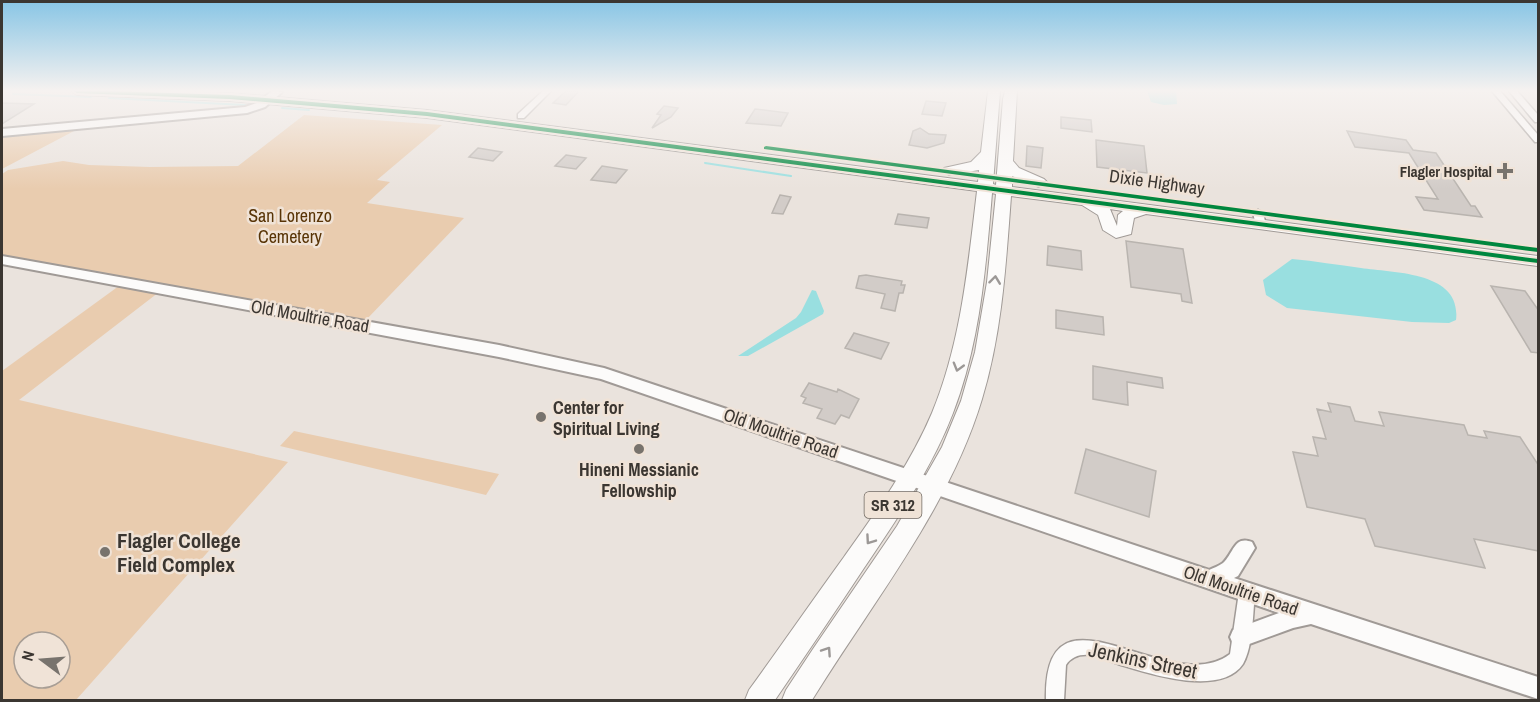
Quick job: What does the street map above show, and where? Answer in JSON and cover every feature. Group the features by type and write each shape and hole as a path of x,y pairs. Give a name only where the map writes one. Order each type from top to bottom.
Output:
{"main road":[{"path":"2,133 102,124"},
{"name":"Dixie Highway","path":"537,124 1043,189 1539,261"},
{"name":"Dixie Highway","path":"559,124 645,135 657,134 948,177"},
{"name":"SR 312","path":"980,311 980,244 991,124"},
{"name":"SR 312","path":"796,700 912,524 942,414 980,311 1002,210 1007,124"},
{"path":"982,212 977,201 948,177 976,166 988,153"},
{"path":"1006,161 1014,171 1043,189"},
{"path":"1002,210 1021,198 1043,189"},
{"name":"Dixie Highway","path":"1043,189 1077,201 1539,250"},
{"path":"1077,201 1105,211 1109,227 1116,233 1125,231 1126,215 1146,209"},
{"name":"Old Moultrie Road","path":"2,260 564,363 643,386 1312,614 1539,688"},
{"name":"SR 312","path":"759,700 922,481"},
{"path":"1210,579 1230,570 1245,548"},
{"path":"1241,637 1293,618 1312,614"}],"street":[{"path":"1525,124 1539,140"},
{"name":"Jenkins Street","path":"1055,700 1056,665 1061,656 1077,647 1090,647 1173,670 1201,675 1216,672 1235,661 1248,592"}],"green space":[{"name":"San Lorenzo Cemetery","path":"293,124 442,125 377,180 390,182 367,203 464,218 366,320 2,255 2,174 8,170 63,161 89,165 150,167 238,166"},
{"path":"81,127 74,131 2,169 2,135"},
{"name":"Flagler College Field Complex","path":"123,283 163,289 19,400 288,462 76,700 2,700 2,371"},
{"path":"294,431 499,474 486,495 280,446"}],"water":[{"path":"1292,259 1423,277 1437,283 1448,292 1455,304 1456,320 1449,323 1412,322 1287,308 1266,295 1263,280"},
{"path":"812,290 816,291 824,311 823,314 748,356 738,356 796,318"}],"building":[{"path":"755,124 782,124 781,126"},
{"path":"1061,124 1091,124 1092,132 1061,128"},
{"path":"920,128 929,134 946,135 944,143 927,148 909,145 913,131"},
{"path":"1347,131 1406,140 1413,150 1436,153 1471,206 1475,206 1482,217 1424,210 1416,197 1438,199 1409,153 1355,147"},
{"path":"1096,140 1144,146 1147,173 1097,167"},
{"path":"1027,146 1043,148 1041,168 1026,166"},
{"path":"478,148 502,152 493,161 469,157"},
{"path":"566,155 586,158 576,169 555,166"},
{"path":"602,166 627,170 616,183 591,180"},
{"path":"780,195 791,197 783,214 772,213"},
{"path":"898,214 929,218 927,228 895,224"},
{"path":"1126,241 1183,249 1192,303 1182,301 1181,294 1131,287"},
{"path":"1048,246 1081,251 1082,270 1047,265"},
{"path":"866,275 902,281 901,285 905,285 903,293 899,293 895,311 881,308 885,294 856,288 859,276"},
{"path":"1491,286 1525,291 1539,311 1539,353 1531,352"},
{"path":"1056,310 1103,317 1104,335 1056,328"},
{"path":"854,333 889,343 881,359 845,348"},
{"path":"1093,366 1162,378 1163,388 1127,382 1128,405 1093,399"},
{"path":"809,383 837,392 838,389 859,399 849,418 841,415 835,424 817,418 822,409 803,403 806,398 801,396"},
{"path":"1328,403 1350,407 1355,421 1384,426 1379,412 1464,425 1468,435 1487,438 1484,431 1520,437 1539,466 1539,551 1474,539 1485,568 1375,546 1365,519 1307,507 1293,452 1318,456 1313,437 1326,439 1317,409 1331,412"},
{"path":"1086,449 1156,471 1149,517 1075,493"}],"waterway":[{"path":"705,163 791,176"}],"cycle path":[{"path":"501,124 1538,261"},
{"path":"766,148 1538,250"}],"place":[{"name":"Flagler Hospital","path":"1505,171"},
{"name":"Center for Spiritual Living","path":"541,417"},
{"name":"Hineni Messianic Fellowship","path":"639,449"},
{"name":"Flagler College Field Complex","path":"105,552"}]}
